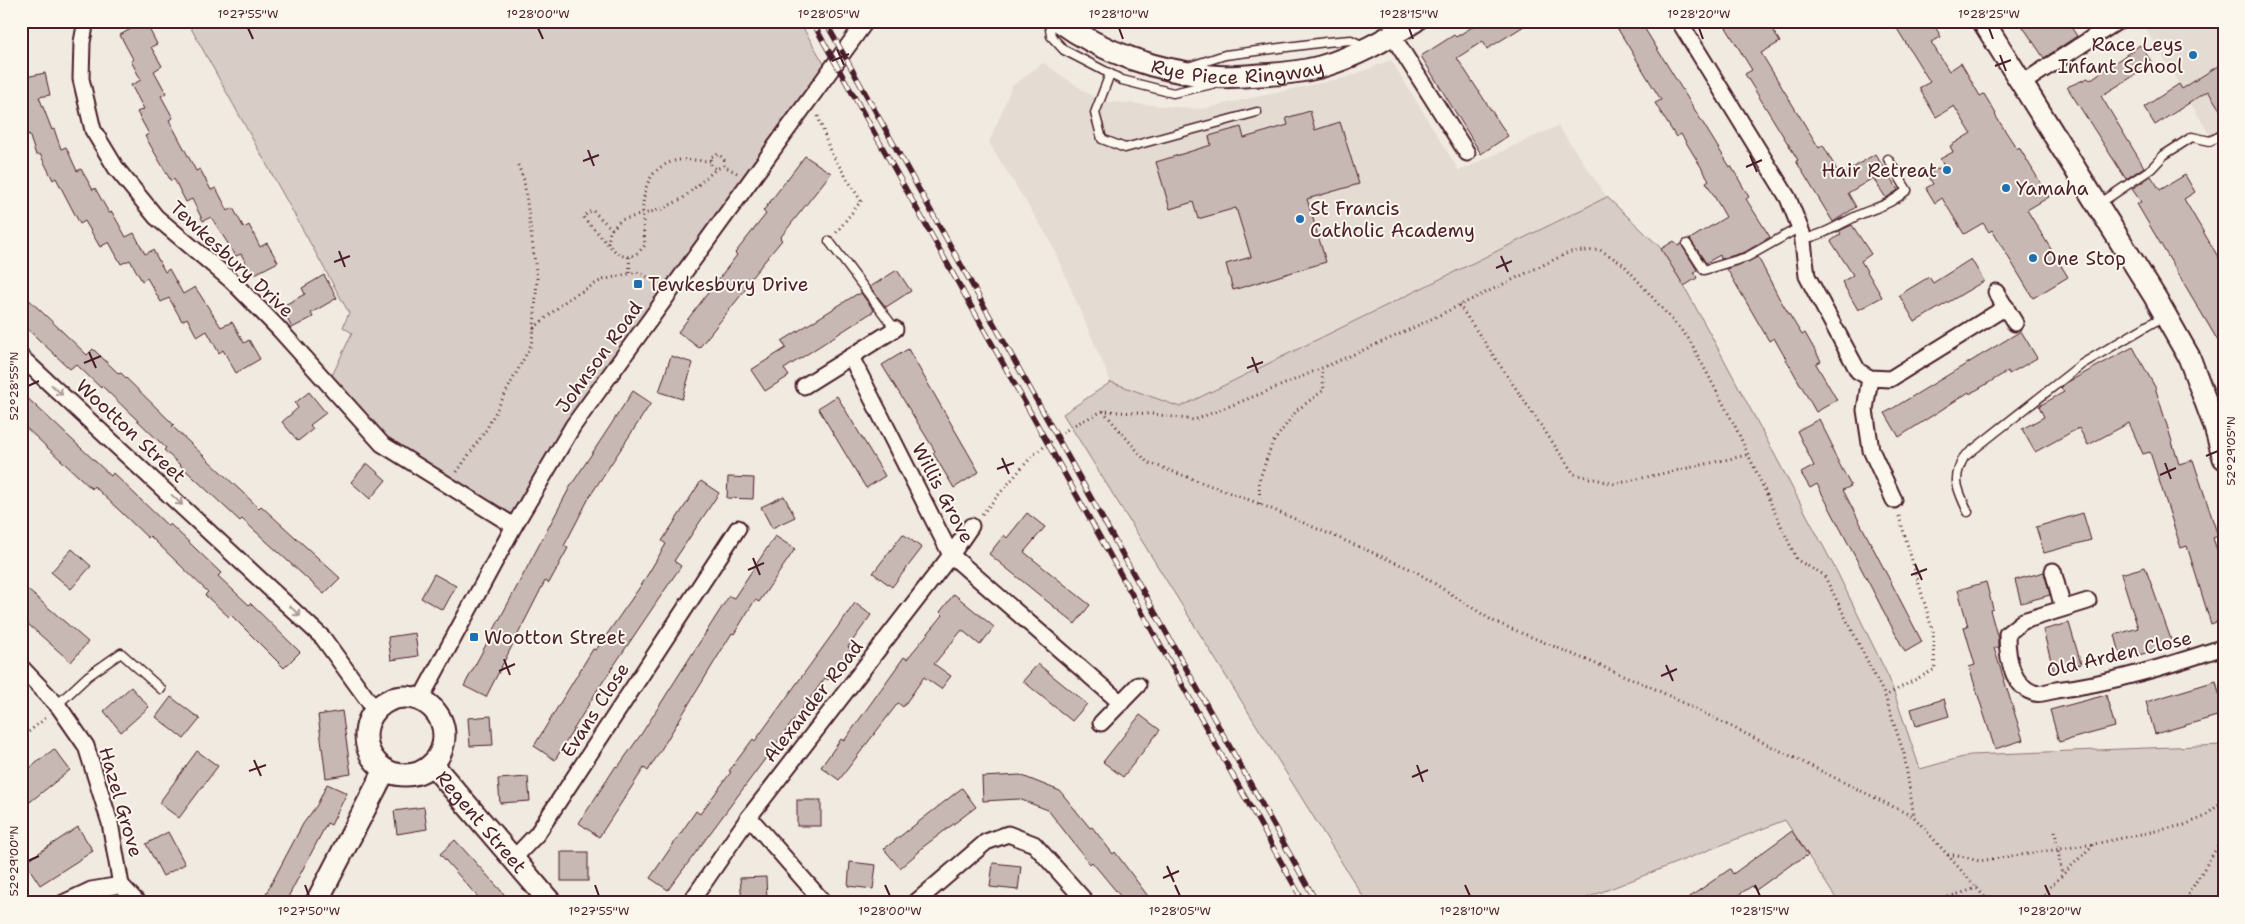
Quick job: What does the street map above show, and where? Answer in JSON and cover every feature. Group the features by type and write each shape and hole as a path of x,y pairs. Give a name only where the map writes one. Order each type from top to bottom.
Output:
{"main road":[{"name":"Rye Piece Ringway","path":"1059,21 1089,40 1128,58 1177,71 1212,77 1281,74 1318,68 1369,48 1416,21"},
{"path":"1983,21 2166,316 2189,357 2224,458"},
{"path":"408,696 430,705 437,714 443,728 443,745 432,764 424,770 410,775 394,774 385,770 372,758 366,742 365,731 368,720 375,710 384,702 396,697 408,696"},
{"name":"Regent Street","path":"432,764 550,903"},
{"path":"316,903 385,770"}],"street":[{"name":"Tewkesbury Drive","path":"86,21 82,42 81,79 93,130 116,168 156,217 232,281 279,329 382,444 514,526"},
{"name":"Johnson Road","path":"420,700 514,526 573,426 866,21"},
{"path":"1678,21 1788,198 1801,233 1807,276 1858,371 1870,378 1890,379 2006,307"},
{"path":"2021,84 2118,21"},
{"path":"1392,36 1467,154"},
{"path":"1996,292 2016,323"},
{"path":"804,386 895,329"},
{"name":"Wootton Street","path":"21,357 323,638 375,710"},
{"name":"Willis Grove","path":"851,357 951,555 1121,703"},
{"path":"1870,378 1864,410 1871,450 1894,500"},
{"name":"Alexander Road","path":"690,903 749,817 951,555 971,526"},
{"name":"Evans Close","path":"513,859 537,834 738,528"},
{"path":"2053,571 2063,608"},
{"name":"Old Arden Close","path":"2088,601 2022,621 2007,634 2012,670 2020,685 2035,693 2068,689 2172,664 2224,647"},
{"name":"Hazel Grove","path":"21,667 58,706 86,746 110,823 121,885 138,903"},
{"path":"1100,723 1138,686"},
{"path":"749,817 824,903"},
{"path":"914,903 986,842 1008,834 1034,844 1087,903"},
{"path":"63,903 91,890 121,885"}],"lane":[{"path":"1049,21 1051,36 1064,50 1122,80 1173,93 1243,76"},
{"path":"1177,71 1225,55 1326,42 1351,40 1369,48"},
{"path":"1110,74 1095,113 1102,139 1125,148 1256,112"},
{"path":"2097,205 2151,169 2164,154 2192,137 2210,141 2224,134"},
{"path":"1687,244 1704,270 1748,257 1801,233 1818,236 1861,214 1894,202 1906,190 1888,159"},
{"path":"829,241 895,329"},
{"path":"1968,512 1956,484 1956,470 1964,457 2082,364 2166,316"},
{"path":"58,706 88,676 120,653 161,689"}],"path":[{"path":"811,98 830,151 861,201 829,241"},
{"path":"710,161 710,157 719,154 724,160 724,166"},
{"path":"612,229 592,210 583,217 617,254 629,256 638,254 645,245 642,198 651,176 657,170 676,160 710,161"},
{"path":"710,161 716,169"},
{"path":"450,485 486,430 532,345 536,268 524,180 518,166"},
{"path":"724,166 750,181"},
{"path":"608,244 612,229 621,220 662,209 682,199 716,169 724,166"},
{"path":"971,526 1033,454 1072,426 1103,411 1153,414 1194,420 1321,369 1570,252 1600,250 1623,264 1689,339 1735,426 1797,560 1824,575 1885,696 1904,754 1914,818"},
{"path":"629,256 630,274"},
{"path":"534,328 568,299 602,280 637,272 673,288"},
{"path":"1459,305 1574,474 1615,484 1747,455"},
{"path":"1260,504 1259,481 1272,444 1296,410 1324,390 1321,369"},
{"path":"1103,411 1147,462 1260,504 1415,571 1493,620 1649,686 1914,818 1990,903"},
{"path":"1885,696 1935,669 1933,632 1894,500"},
{"path":"21,738 58,706"},
{"path":"1947,855 1957,855 1979,861 2094,844 2184,826 2204,817 2224,800"},
{"path":"2055,831 2062,876"},
{"path":"2183,903 2224,836"},
{"path":"2038,903 2045,892 2094,844"},
{"path":"1939,901 1954,894 1961,895 1977,887"}],"shaded area":[{"path":"187,21 799,21 827,69 512,520 386,439 331,378 352,333 343,327 349,313"},
{"name":"Race Leys Infant School","path":"2152,21 2224,21 2224,141 2216,145 2144,26"},
{"name":"St Francis Catholic Academy","path":"1391,60 1459,171 1558,126 1607,197 1180,407 1111,382 1050,240 989,143 1012,86 1043,63 1099,101 1202,109 1348,77"},
{"path":"1607,197 1666,253 1837,572 1889,678 1920,769 1970,755 2224,745 2224,903 1839,903 1785,820 1574,903 1367,903 1063,414 1111,382 1180,407"}],"building":[{"path":"145,21 157,44 151,47 162,66 154,71 166,93 161,96 173,118 169,120 196,171 200,169 211,190 216,188 228,211 233,208 244,228 249,225 260,247 267,243 278,262 253,275 241,254 236,256 211,217 203,221 192,199 186,202 174,179 171,181 145,136 149,134 137,112 144,109 131,85 141,80 131,61 133,59 120,35"},
{"path":"1482,21 1532,21 1487,49 1483,41 1457,58 1508,136 1481,154 1421,56 1454,35 1456,37"},
{"path":"1613,21 1640,21 1731,166 1749,197 1746,199 1770,237 1745,252 1721,259 1720,255 1706,263 1690,239 1726,217 1706,182 1709,180 1681,134 1676,137 1655,103 1661,100"},
{"path":"1722,21 1767,21 1780,42 1761,53 1819,148 1823,145 1840,176 1875,154 1898,190 1886,198 1873,178 1848,193 1856,207 1833,222 1796,161 1798,160 1745,74 1752,70"},
{"path":"1907,21 1932,21 1941,37 1931,42 1949,71 1961,63 1980,96 1984,94 2017,149 2019,147 2049,197 2027,210 2068,277 2033,298 1992,230 1989,232 1983,223 1964,234 1942,198 1935,203 1926,188 1933,184 1927,174 1944,166 1940,159 1953,152 1950,146 1971,133 1954,106 1936,117 1919,88 1930,82 1896,27"},
{"path":"2019,21 2067,21 2077,36 2044,58"},
{"path":"2140,45 2153,64 2101,96 2144,167 2126,179 2067,87 2088,78 2090,80"},
{"path":"2224,62 2224,116 2208,91 2155,125 2144,107 2179,84 2182,89"},
{"path":"45,73 50,95 39,97 61,149 66,147 77,171 81,169 93,190 95,188 109,213 112,212 126,237 134,233 145,254 153,250 165,272 169,269 183,294 195,287 221,327 232,322 244,343 249,340 260,359 236,373 223,350 219,353 207,331 197,337 187,318 182,321 169,298 161,302 147,278 142,281 130,260 121,264 109,242 100,247 85,221 80,224 56,178 53,180 40,154 36,155 29,134 25,136 21,125 21,117 27,115 21,78"},
{"path":"1310,111 1315,130 1340,122 1359,184 1307,199 1326,262 1233,290 1226,264 1251,257 1236,208 1198,219 1193,202 1170,209 1156,162 1211,145 1209,136 1241,127 1244,138 1288,125 1286,118"},
{"path":"805,156 831,173 780,238 782,240 751,278 753,280 699,348 678,332 737,255 735,253 766,214 763,211"},
{"path":"2185,175 2195,192 2184,199 2224,267 2224,351 2137,204 2141,202 2132,189 2151,176 2160,190"},
{"path":"1852,225 1871,254 1861,261 1882,297 1858,310 1842,282 1853,275 1831,241 1841,234 1839,231"},
{"path":"1674,241 1678,246 1681,244 1697,270 1694,272 1697,278 1684,286 1661,249"},
{"path":"1758,257 1779,298 1802,335 1805,333 1821,361 1816,364 1837,400 1816,412 1774,338 1769,341 1727,269"},
{"path":"1971,259 1984,281 1915,322 1899,295 1929,277 1933,283"},
{"path":"897,270 911,291 886,307 870,287"},
{"path":"324,275 337,298 311,313 313,317 292,328 281,307 305,294 302,288"},
{"path":"21,292 87,355 93,349 119,374 121,373 174,425 172,426 259,508 261,506 340,578 324,594 242,519 240,521 164,450 166,448 102,386 101,388 76,364 70,369 21,323"},
{"path":"861,293 874,311 784,369 789,376 765,391 751,370 786,348 782,341"},
{"path":"2021,331 2037,358 2009,374 2008,371 1970,394 1969,392 1899,437 1885,413"},
{"path":"2133,347 2155,387 2179,464 2193,460 2218,536 2213,538 2224,571 2224,619 2211,624 2187,546 2181,548 2150,452 2143,454 2129,423 2088,445 2079,428 2035,452 2022,429 2044,417 2039,406 2064,392 2061,388 2066,383"},
{"path":"908,349 979,472 954,488 933,453 935,451 882,365"},
{"path":"671,356 693,363 682,399 659,392"},
{"path":"633,391 651,403 590,496 564,546 568,548 549,583 545,581 486,697 464,686 570,487"},
{"path":"21,392 111,476 113,473 168,526 170,524 221,573 218,576 249,605 250,603 300,652 284,668 231,615 229,617 205,595 208,592 150,536 148,538 94,486 92,489 21,423"},
{"path":"309,392 326,413 310,425 313,429 298,441 282,422 298,408 295,403"},
{"path":"837,396 885,476 866,488 818,408"},
{"path":"1819,419 1833,447 1831,448 1851,486 1843,490 1922,642 1905,652 1817,484 1810,488 1801,473 1814,466 1797,431"},
{"path":"367,463 386,480 370,499 351,482"},
{"path":"728,477 754,478 753,499 727,498"},
{"path":"701,481 719,493 674,561 681,566 598,689 555,760 534,746 593,649 596,650 642,584 666,544 662,541"},
{"path":"784,496 795,517 772,528 761,507"},
{"path":"1027,513 1045,527 1024,552 1090,605 1075,624 989,554 1004,535 1007,538"},
{"path":"2083,513 2091,540 2044,553 2036,527"},
{"path":"903,534 922,548 892,587 873,573"},
{"path":"775,536 795,549 759,602 755,600 734,634 732,633 648,771 644,768 599,837 579,823 616,766 618,767 642,733 729,596 734,598"},
{"path":"72,549 91,566 71,589 51,572"},
{"path":"2145,567 2173,645 2122,660 2115,635 2138,628 2121,574"},
{"path":"2044,572 2050,595 2021,603 2015,580"},
{"path":"434,574 456,586 443,610 421,598"},
{"path":"1986,582 1993,609 1990,610 1998,639 1998,647 1994,648 2023,740 1995,749 1969,667 1975,665 1964,627 1968,626 1958,590"},
{"path":"21,584 88,642 71,662 21,618"},
{"path":"954,594 994,627 980,645 962,630 934,664 951,676 941,689 924,677 903,707 898,703 839,780 821,767 841,739 844,741 904,657 907,659 943,615 940,612"},
{"path":"855,603 871,615 848,647 851,649 828,680 825,678 668,890 650,878 696,811 700,814 731,772 729,771 753,739 755,741"},
{"path":"2069,623 2081,664 2054,672 2043,630"},
{"path":"415,633 418,656 391,660 388,637"},
{"path":"1038,664 1087,704 1072,721 1023,681"},
{"path":"2216,681 2224,714 2155,734 2146,702"},
{"path":"131,687 149,707 121,732 104,711"},
{"path":"2106,695 2115,727 2059,742 2050,710"},
{"path":"171,697 200,719 184,739 156,717"},
{"path":"1944,699 1949,716 1916,726 1911,709"},
{"path":"342,711 351,774 326,778 318,715"},
{"path":"1140,715 1160,730 1123,777 1103,762"},
{"path":"491,716 493,745 470,746 468,718"},
{"path":"54,749 70,770 21,809 21,775"},
{"path":"197,751 218,766 179,818 159,803"},
{"path":"1020,775 1060,791 1113,854 1115,852 1153,903 1126,903 1092,862 1090,864 1048,810 1019,799 983,801 982,777"},
{"path":"528,777 530,801 500,803 498,779"},
{"path":"327,784 347,793 331,825 327,823 285,903 261,903 303,824 317,805"},
{"path":"962,788 976,807 919,850 900,868 884,849"},
{"path":"797,800 821,800 821,826 797,826"},
{"path":"424,807 427,829 397,834 394,811"},
{"path":"78,827 93,851 40,885 25,862"},
{"path":"1792,831 1808,855 1756,890 1752,886 1726,903 1681,903 1730,869 1733,874"},
{"path":"168,832 185,864 163,876 146,844"},
{"path":"455,840 512,903 483,903 440,854"},
{"path":"561,852 588,852 588,881 561,881"},
{"path":"850,862 876,865 873,889 848,886"},
{"path":"993,863 1021,866 1018,890 990,887"},
{"path":"766,877 767,900 742,901 740,878"}],"railway":[{"path":"812,21 1304,903"},
{"path":"825,21 1317,903"}],"place":[{"name":"Race Leys Infant School","path":"2193,55"},
{"name":"Hair Retreat","path":"1947,170"},
{"name":"Yamaha","path":"2006,188"},
{"name":"St Francis Catholic Academy","path":"1300,219"},
{"name":"One Stop","path":"2033,258"},
{"name":"Tewkesbury Drive","path":"638,284"},
{"name":"Wootton Street","path":"474,637"}]}
